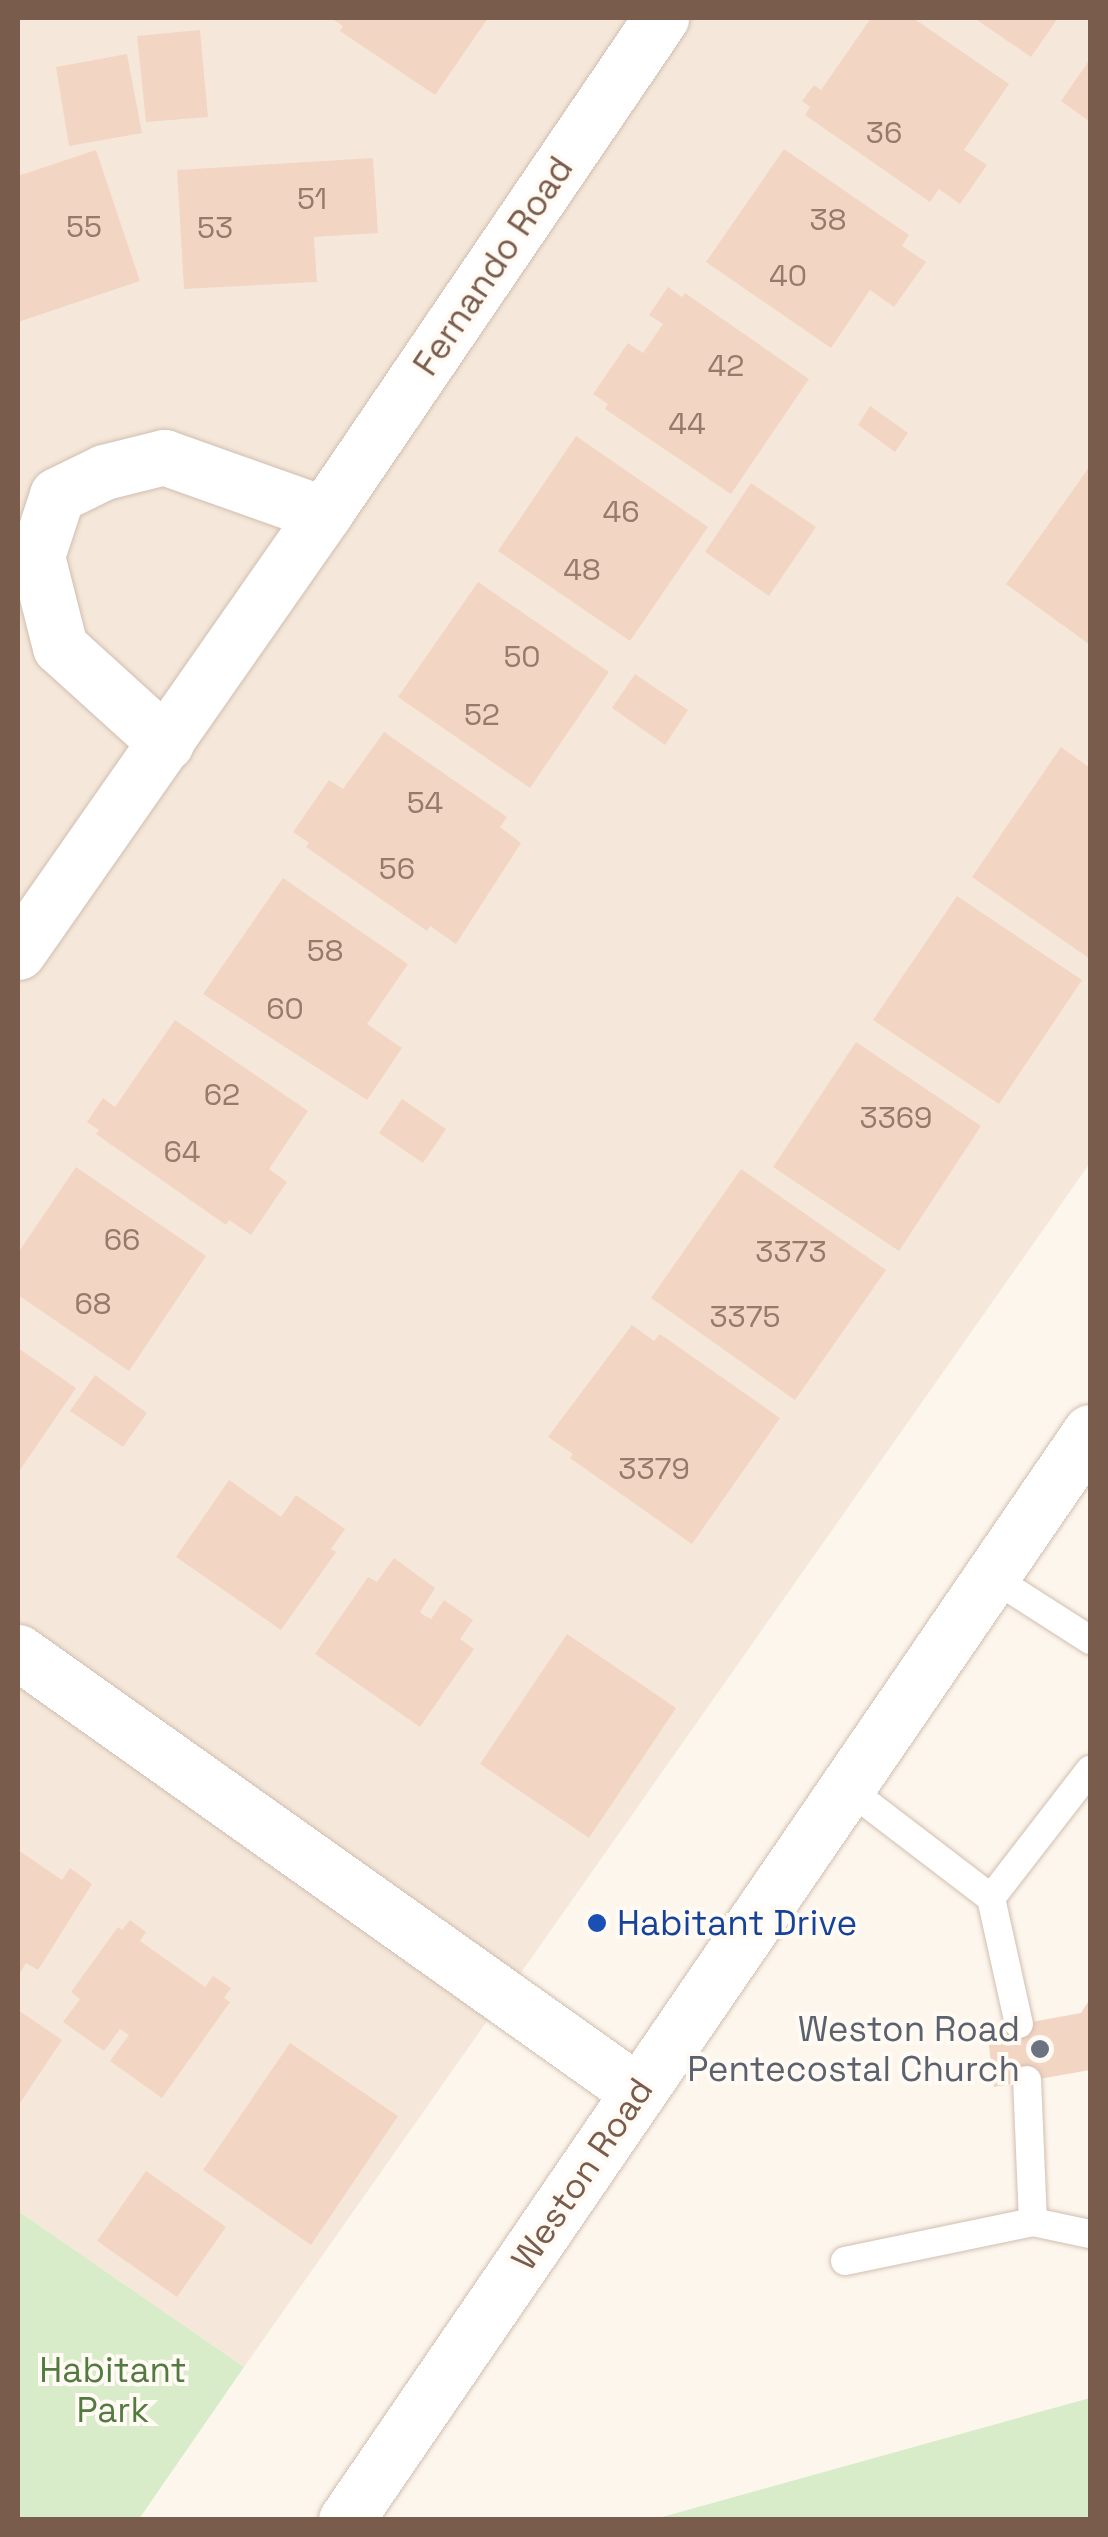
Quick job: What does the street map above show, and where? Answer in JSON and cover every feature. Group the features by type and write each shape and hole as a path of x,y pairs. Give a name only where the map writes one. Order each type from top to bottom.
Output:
{"street":[{"name":"Fernando Road","path":"18,952 324,514 661,18"},
{"path":"166,742 60,648 36,556 57,496 104,472 164,457 324,514"},
{"name":"Weston Road","path":"346,2520 1090,1432"},
{"path":"18,1652 638,2092"}],"lane":[{"path":"992,1577 1090,1640"},
{"path":"991,1898 1090,1770"},
{"path":"847,1788 991,1898 1019,2024"},
{"path":"1027,2080 1033,2222"},
{"path":"845,2261 1033,2222 1090,2234"}],"shaded area":[{"path":"18,18 1090,18 1090,1163 244,2367 18,2211"}],"green space":[{"name":"Habitant Park","path":"18,2211 244,2367 139,2519 18,2519"},
{"path":"1090,2398 1090,2519 655,2519"}],"building":[{"path":"331,18 488,18 435,95 340,31 343,26"},
{"path":"871,18 913,18 1009,84 964,150 987,165 960,204 939,189 930,202 805,115 810,107 802,101 814,85 821,90"},
{"path":"974,18 1058,18 1031,57"},
{"path":"200,30 208,117 146,122 137,36"},
{"path":"127,54 142,133 69,146 56,67"},
{"path":"1090,64 1090,122 1061,101"},
{"path":"784,149 909,235 902,246 926,262 894,307 870,290 831,348 706,262"},
{"path":"96,150 140,281 18,322 18,176"},
{"path":"373,158 378,233 314,237 317,282 184,289 177,170"},
{"path":"668,287 682,297 685,293 809,379 731,494 605,409 608,404 593,394 628,343 643,353 663,324 649,315"},
{"path":"870,406 908,433 895,452 858,425"},
{"path":"576,436 708,527 630,641 498,551"},
{"path":"1090,466 1090,645 1006,584"},
{"path":"751,483 816,527 769,596 705,552"},
{"path":"478,582 609,672 530,788 398,697"},
{"path":"635,674 688,710 665,745 612,708"},
{"path":"384,732 507,817 500,827 521,843 456,944 430,926 427,931 306,847 309,843 293,832 329,780 343,789"},
{"path":"1061,747 1090,768 1090,959 972,877"},
{"path":"283,878 408,964 367,1024 402,1048 367,1100 203,994"},
{"path":"957,896 1082,980 999,1104 873,1020"},
{"path":"175,1020 308,1111 269,1169 287,1182 251,1235 229,1220 226,1225 96,1134 99,1130 87,1122 103,1098 115,1107"},
{"path":"856,1042 981,1126 899,1251 773,1167"},
{"path":"402,1099 446,1129 423,1163 379,1133"},
{"path":"76,1167 206,1256 129,1371 18,1295 18,1253"},
{"path":"741,1169 886,1270 795,1400 651,1298"},
{"path":"632,1325 654,1341 660,1334 780,1418 692,1544 570,1458 573,1454 548,1437"},
{"path":"18,1348 76,1388 18,1473"},
{"path":"95,1375 147,1413 123,1447 70,1411"},
{"path":"229,1480 281,1517 296,1495 345,1529 331,1549 336,1552 281,1630 176,1557"},
{"path":"394,1558 435,1588 422,1614 431,1619 444,1600 473,1620 460,1639 474,1649 420,1727 315,1654 368,1577 377,1582"},
{"path":"567,1634 676,1708 589,1838 480,1764"},
{"path":"18,1850 62,1880 70,1868 92,1884 38,1970 26,1963 18,1976"},
{"path":"130,1920 146,1932 140,1941 205,1987 213,1976 231,1988 224,1998 230,2002 162,2098 110,2061 129,2035 120,2029 104,2051 63,2022 80,1999 71,1992 118,1927 122,1930"},
{"name":"Weston Road Pentecostal Church","path":"1090,1999 1090,2070 994,2087 987,2030 1081,2013"},
{"path":"18,2010 62,2040 18,2106"},
{"path":"290,2043 398,2116 311,2245 203,2170"},
{"path":"146,2171 226,2227 177,2297 97,2241"}],"place":[{"name":"Habitant Drive","path":"597,1923"},
{"name":"Weston Road Pentecostal Church","path":"1040,2049"}]}
